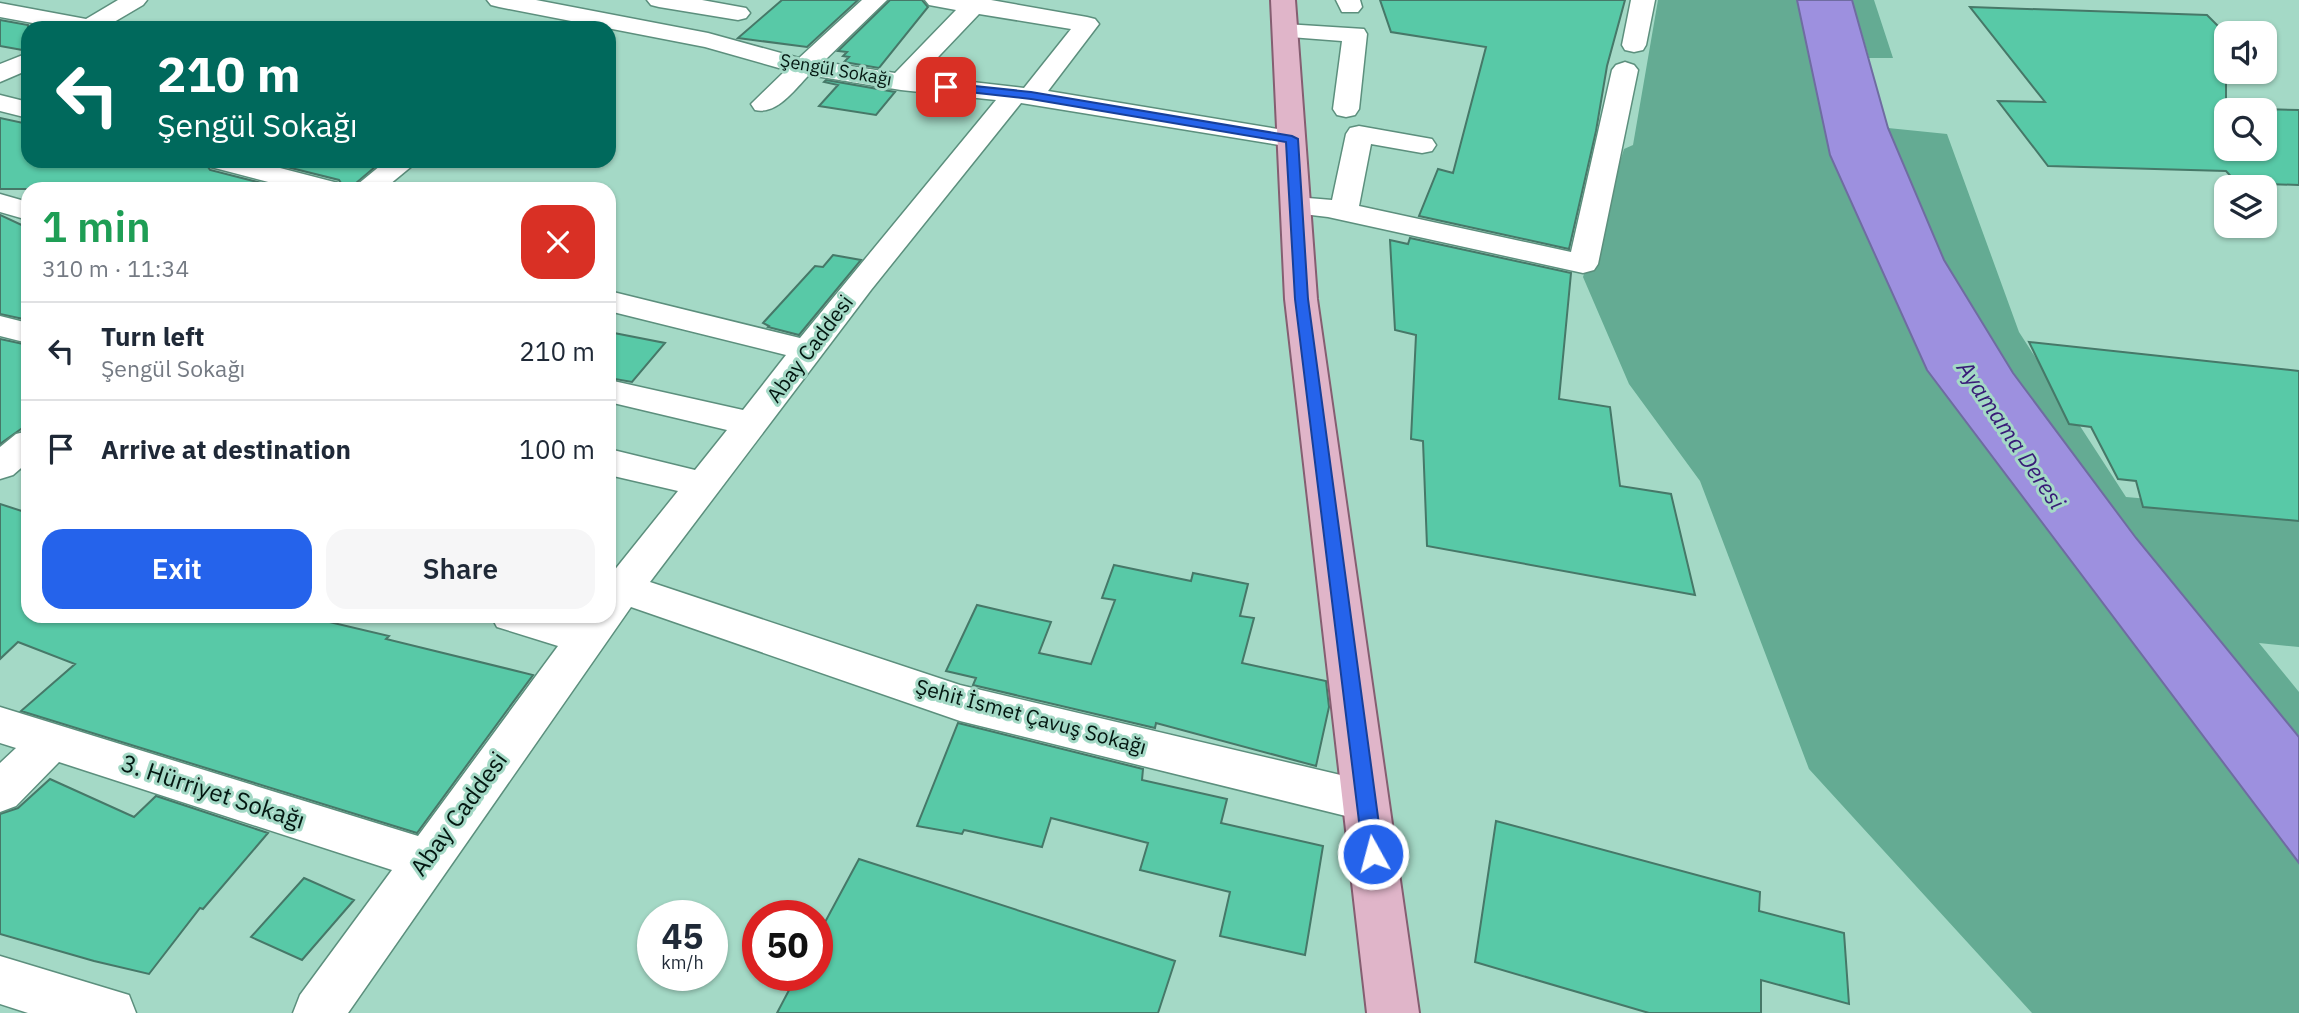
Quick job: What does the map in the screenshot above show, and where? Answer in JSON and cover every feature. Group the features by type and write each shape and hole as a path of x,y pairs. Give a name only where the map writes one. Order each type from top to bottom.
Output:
{"main road":[{"path":"1284,15 1301,299 1394,1013"}],"street":[{"path":"102,21 135,0"},
{"name":"Şengül Sokağı","path":"499,0 593,15 708,40 803,67 901,82 1023,95 1292,139"},
{"path":"659,0 746,6"},
{"path":"764,104 875,0"},
{"path":"937,0 977,3"},
{"path":"1296,206 1343,211 1583,264 1643,0"},
{"path":"901,82 977,3"},
{"name":"Abay Caddesi","path":"616,589 705,485 808,350 1023,95 1087,24 977,3"},
{"path":"708,40 746,6"},
{"path":"0,10 60,21"},
{"path":"1284,15 1355,34 1346,109"},
{"path":"0,75 21,64"},
{"path":"0,103 21,108"},
{"path":"1343,211 1359,134 1422,145"},
{"path":"248,168 301,182"},
{"path":"376,182 394,168"},
{"path":"0,203 21,209"},
{"path":"616,303 808,350"},
{"path":"0,326 21,331"},
{"path":"616,393 753,424"},
{"path":"616,464 705,485"},
{"name":"Şehit İsmet Çavuş Sokağı","path":"616,595 960,703 1366,801"},
{"name":"Abay Caddesi","path":"318,1013 592,623"},
{"name":"3. Hürriyet Sokağı","path":"0,725 426,860"},
{"path":"0,792 53,740"},
{"path":"0,980 111,1013"}],"green space":[{"path":"1658,0 1797,0 1830,155 1927,370 2299,863 2299,1013 2032,1013 1809,769 1700,481 1629,384 1583,277 1624,149 1633,145"},
{"path":"1852,0 1874,0 1893,58 1869,58"},
{"path":"1888,128 1947,134 2019,332 2126,497 2299,512 2299,647 2259,643 2299,692 2299,737 2136,538 2013,373 1944,260"}],"water":[{"name":"Ayamama Deresi","path":"1797,0 1852,0 1888,128 1944,260 2013,373 2136,538 2299,737 2299,863 1927,370 1830,155"}],"building":[{"path":"782,0 858,0 807,47 738,38"},
{"path":"890,0 922,0 928,7 879,68 844,62 849,57 843,56 847,52 838,51"},
{"path":"1380,0 1625,0 1607,66 1596,131 1569,249 1419,216 1438,169 1453,173 1486,47 1391,32"},
{"path":"1970,7 2207,15 2214,22 2214,84 2226,84 2226,98 2214,98 2214,161 2277,161 2277,109 2299,110 2299,185 2277,184 2277,175 2230,175 2226,171 2048,166 1998,101 2045,102"},
{"path":"0,20 21,24 21,50 0,46"},
{"path":"826,80 895,92 876,115 819,106 838,85 824,82"},
{"path":"0,118 21,122 21,168 209,168 257,182 21,182 21,189 0,189"},
{"path":"291,168 374,168 357,182"},
{"path":"0,215 21,225 21,318 0,314"},
{"path":"1410,238 1571,273 1559,399 1610,407 1620,486 1671,494 1695,595 1427,546 1423,441 1411,439 1416,335 1395,330 1390,240 1408,244"},
{"path":"833,255 861,260 799,335 768,327 763,323 815,266 823,267"},
{"path":"616,333 665,343 632,382 616,379"},
{"path":"0,339 21,344 21,429 0,444"},
{"path":"2029,342 2299,371 2299,521 2143,507 2136,481 2118,479 2091,427 2069,424"},
{"path":"0,504 21,511 21,623 334,623 389,636 386,639 533,675 417,833 21,711 75,664 18,642 0,659"},
{"path":"1114,565 1191,581 1193,573 1248,584 1240,616 1254,618 1242,663 1326,681 1329,707 1316,766 1156,723 1155,728 973,685 976,678 946,671 977,605 1051,622 1039,653 1091,664 1115,600 1102,598"},
{"path":"958,723 1143,769 1142,780 1227,799 1221,823 1323,846 1305,955 1220,936 1230,892 1140,870 1148,843 1051,818 1042,847 964,830 962,834 917,826"},
{"path":"50,779 134,817 156,796 268,833 203,909 200,908 149,974 94,961 0,934 0,814 18,808"},
{"path":"1496,821 1760,892 1759,911 1844,933 1849,1004 1761,980 1761,1013 1649,1013 1475,962"},
{"path":"859,859 1175,961 1158,1013 777,1013 789,991 833,991 833,907"},
{"path":"304,878 354,900 302,960 251,937"}],"route":[{"path":"946,87 1031,96 1292,139 1301,299 1373,854"}]}
